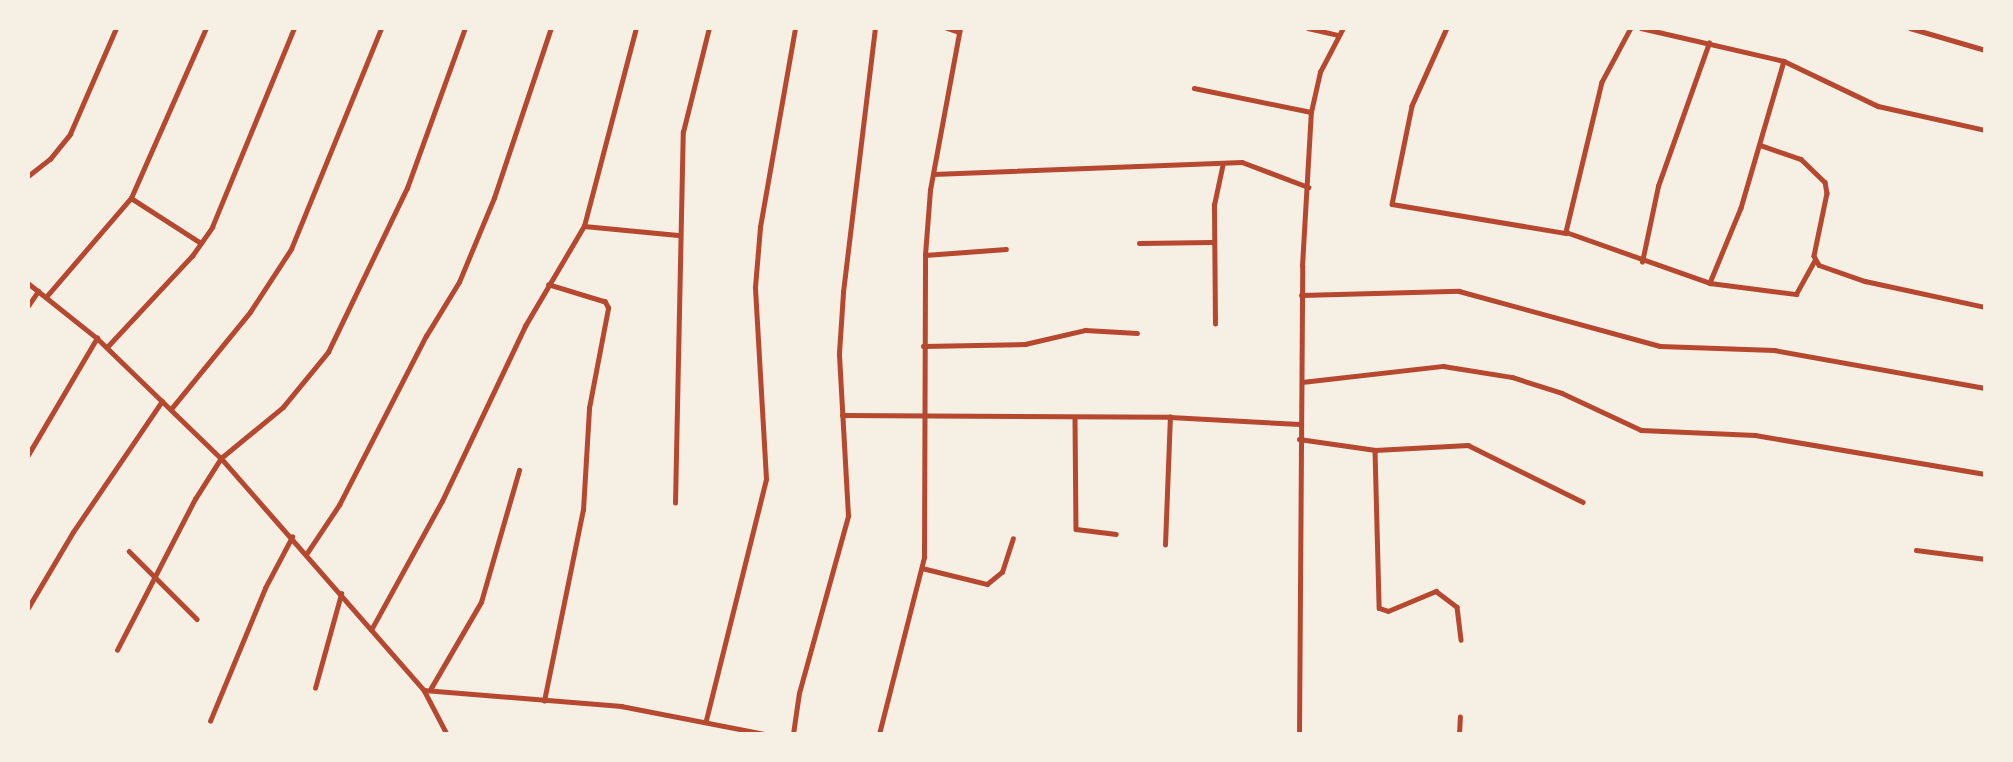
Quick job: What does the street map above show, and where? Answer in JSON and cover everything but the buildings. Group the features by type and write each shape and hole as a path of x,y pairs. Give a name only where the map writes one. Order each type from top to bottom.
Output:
{"street":[{"path":"28,176 50,159 70,134 116,28"},
{"path":"46,297 131,198 206,28"},
{"path":"107,347 201,243 226,199 294,28"},
{"path":"171,409 250,312 291,249 381,28"},
{"path":"117,650 157,578 195,499 222,458 284,407 328,352 407,188 465,28"},
{"path":"307,553 339,505 426,336 459,282 494,198 551,28"},
{"path":"371,629 436,512 549,285 584,226 636,28"},
{"path":"675,503 678,235 683,132 709,28"},
{"path":"706,720 766,479 755,287 760,227 795,28"},
{"path":"793,734 799,693 848,516 842,415 844,279 875,28"},
{"path":"879,734 922,568 927,415 923,346 925,255 933,174 959,30 947,28"},
{"path":"1308,28 1338,35"},
{"path":"1299,734 1298,439 1302,382 1301,295 1311,112 1320,72 1343,28"},
{"path":"1447,28 1412,106 1392,204 1567,233 1642,262 1710,284 1796,294 1815,260 1825,182 1801,159 1760,145"},
{"path":"1567,233 1565,224 1602,82 1631,28"},
{"path":"1641,28 1784,61 1878,106 1985,131"},
{"path":"1684,28 1685,37"},
{"path":"1910,28 1985,50"},
{"path":"1642,262 1658,186 1709,42"},
{"path":"1710,284 1741,208 1784,61"},
{"path":"1195,88 1311,112"},
{"path":"933,174 1249,164 1308,187"},
{"path":"1215,324 1214,205 1223,165"},
{"path":"131,198 201,243"},
{"path":"584,226 678,235"},
{"path":"1139,243 1213,242"},
{"path":"925,255 1006,249"},
{"path":"1815,260 1832,272 1985,307"},
{"path":"28,283 107,347 222,458 424,690 447,734"},
{"path":"544,701 583,510 589,408 608,308 605,302 549,285"},
{"path":"28,306 38,291"},
{"path":"1301,295 1459,291 1660,346 1774,350 1985,388"},
{"path":"923,346 1025,344 1085,330 1137,333"},
{"path":"28,455 97,338"},
{"path":"1302,382 1443,366 1537,385 1641,430 1755,436 1985,474"},
{"path":"28,608 73,532 162,401"},
{"path":"842,415 1170,417 1300,424"},
{"path":"1075,417 1076,528 1116,534"},
{"path":"1165,545 1170,417"},
{"path":"1298,439 1375,450 1468,444 1583,502"},
{"path":"1375,450 1379,608 1388,611 1436,591 1457,607 1461,640"},
{"path":"431,688 481,602 519,470"},
{"path":"210,722 265,588 292,537"},
{"path":"922,568 987,584 1002,572 1013,540"},
{"path":"1916,550 1985,559"},
{"path":"129,551 197,619"},
{"path":"315,688 341,594"},
{"path":"424,690 431,688 544,701 621,706 706,720 765,734"},
{"path":"1459,734 1460,717"}]}
